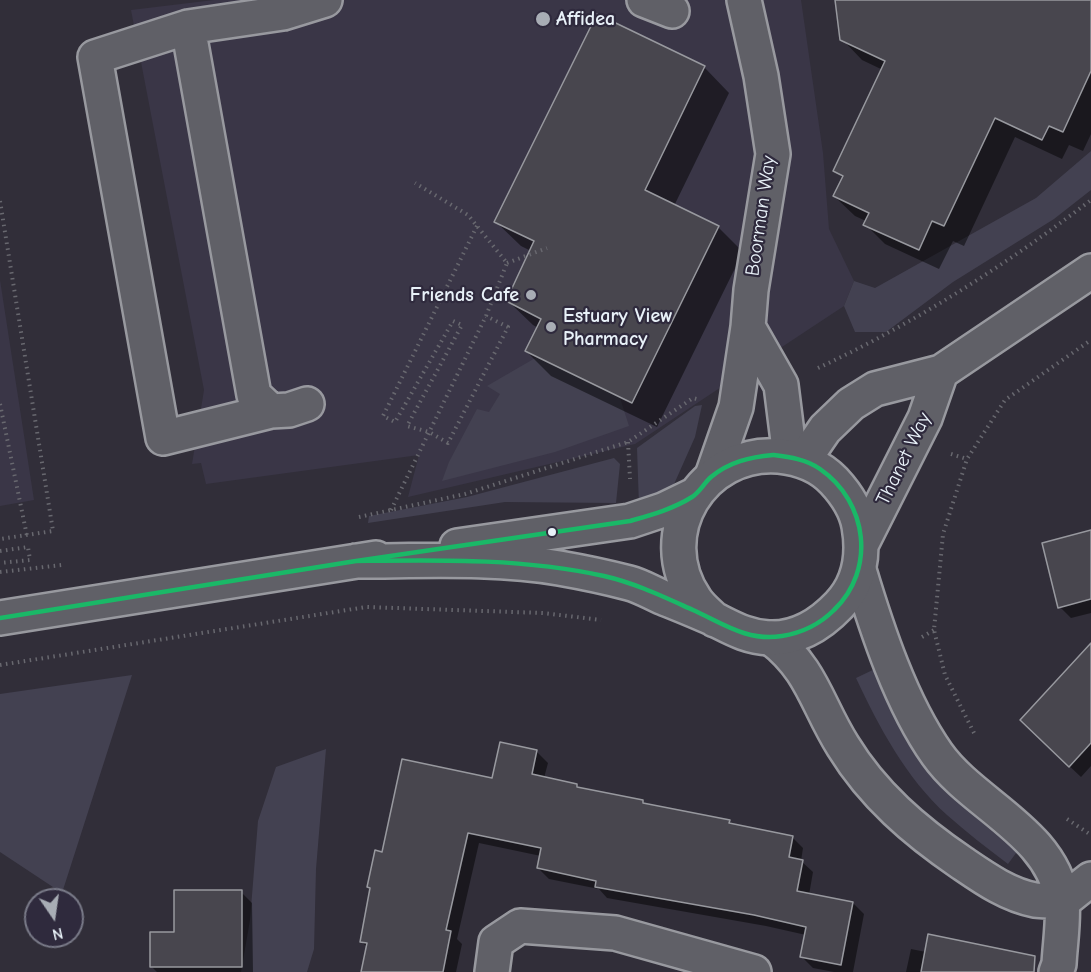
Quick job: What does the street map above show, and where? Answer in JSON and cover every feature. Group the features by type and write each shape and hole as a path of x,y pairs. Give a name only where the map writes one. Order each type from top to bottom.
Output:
{"main road":[{"path":"307,404 163,438 95,57 188,27 283,13 325,0"},
{"name":"Boorman Way","path":"703,485 736,407 751,290 773,154 761,76 744,0"},
{"path":"188,27 254,395 271,411"},
{"name":"Thanet Way","path":"796,459 851,404 861,397 875,389 941,372 1091,271"},
{"path":"748,327 781,385 796,459"},
{"name":"Thanet Way","path":"356,561 465,562 558,567 632,584 741,633 771,638 800,633 826,619 847,597 861,557 925,418 941,372"},
{"name":"Thanet Way","path":"0,618 356,561 630,521 663,510 703,485 735,461 762,455 796,459 826,474 845,494 857,517 861,557"},
{"name":"Thanet Way","path":"703,485 682,521 678,548 683,576 691,592 715,620"},
{"path":"861,557 904,696 923,734 958,780 1007,819 1039,851 1055,876 1062,902 1059,964 1056,972"},
{"path":"771,638 784,648 805,674 855,765 912,826 972,870 997,885 1034,900 1062,902 1091,879"},
{"path":"492,972 496,942 520,926 615,933 754,972"}],"path":[{"path":"415,183 468,215 507,263"},
{"path":"781,385 861,348 967,286 1051,230 1091,200"},
{"path":"0,201 53,531 0,539"},
{"path":"477,226 383,416 395,422 453,321 462,325 407,426 429,432 448,443 508,327 486,316"},
{"path":"390,511 486,316 507,263 547,248"},
{"path":"978,740 945,675 934,630 943,534 967,459 1005,400 1091,340"},
{"path":"357,518 465,494 628,442 693,398 736,407"},
{"path":"0,404 27,536"},
{"path":"0,551 28,548 30,560 0,563"},
{"path":"0,572 70,564"},
{"path":"0,664 366,607 543,613 608,621"},
{"path":"1064,817 1091,835"}],"shaded area":[{"path":"214,0 801,0 823,153 829,229 854,281 844,306 635,444 408,497 419,455 206,484 201,463 192,464 204,390 131,10"},
{"path":"1091,151 1091,190 1054,219 953,282 886,332 855,332 844,306 854,281 875,288 1036,198"},
{"path":"0,280 34,500 0,506"},
{"path":"537,357 620,398 629,426 555,452 442,481 449,462 477,409 489,412 500,394 487,386"},
{"path":"702,405 695,437 671,491 639,505 637,448 695,406"},
{"path":"614,458 620,464 616,503 505,502 368,523 369,516 467,497"},
{"path":"879,667 950,792 984,824 1019,849 1008,864 932,801 906,768 874,715 856,678"},
{"path":"132,675 64,888 54,888 0,852 0,694"},
{"path":"326,749 316,869 314,949 307,972 241,972 250,920 258,821 276,767"}],"building":[{"path":"835,0 1091,0 1091,71 1063,132 1049,126 1042,140 995,118 944,226 932,221 919,250 863,225 869,213 833,196 843,176 833,171 885,61 840,40"},
{"path":"597,14 705,66 645,190 719,226 632,403 525,351 541,319 506,301 534,241 494,222"},
{"path":"1091,530 1091,599 1058,608 1042,543"},
{"path":"1091,643 1091,743 1069,767 1020,720"},
{"path":"500,742 537,750 532,774 577,784 577,787 643,800 643,803 730,820 729,823 793,836 789,857 803,860 797,891 853,902 841,965 800,957 806,927 754,915 595,887 596,881 537,868 541,848 468,833 446,930 451,931 443,972 361,972 367,943 360,942 370,888 367,887 375,850 382,852 402,759 492,778"},
{"path":"174,890 242,890 242,967 150,967 150,932 174,932"},
{"path":"928,934 1035,956 1034,972 921,972"}],"transit line":[{"path":"773,455 809,463 836,483 848,499 857,518 861,537 861,557 856,576 847,594 823,620 789,635 770,637 747,634 638,586 573,570 480,561 356,561 630,521 685,501 695,495 711,477 732,464 773,455"},
{"path":"0,618 356,561"}],"place":[{"name":"Affidea","path":"543,19"},
{"name":"Friends Cafe","path":"531,295"},
{"name":"Estuary View Pharmacy","path":"551,327"}]}
